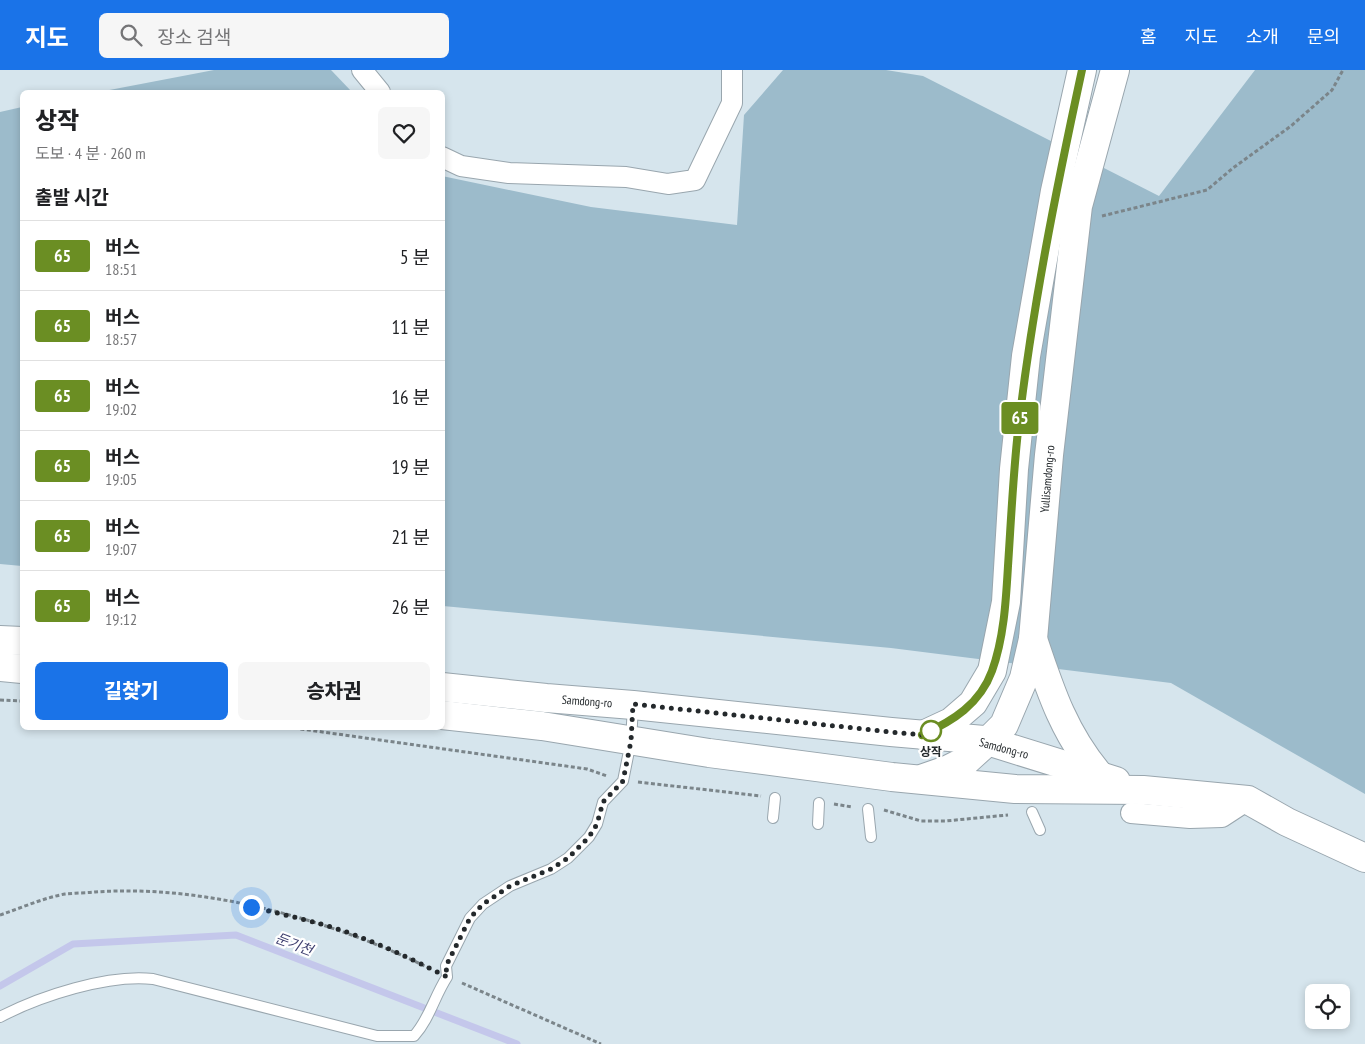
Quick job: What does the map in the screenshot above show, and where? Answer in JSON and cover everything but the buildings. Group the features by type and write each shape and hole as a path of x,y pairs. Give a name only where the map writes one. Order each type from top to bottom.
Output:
{"main road":[{"path":"996,733 992,671 1006,602 1014,469 1026,356 1055,191 1082,70"},
{"name":"Yullisamdong-ro","path":"917,780 967,760 996,733 1024,678 1033,639 1049,455 1078,206 1115,70"},
{"path":"1033,639 1062,718 1082,755 1100,776"},
{"path":"0,640 20,641"},
{"path":"0,667 20,669"},
{"path":"922,735 951,722 973,704 992,671"},
{"name":"Samdong-ro","path":"445,687 546,698 633,704 922,735 996,733 1019,751 1100,776 1137,802"},
{"name":"Samdong-ro","path":"445,715 542,726 709,753 917,780 1014,789 1057,789 1137,802 1248,800 1287,822 1365,858"},
{"path":"1019,751 1035,771 1057,789"}],"street":[{"path":"362,70 378,90"},
{"path":"445,158 462,166 509,173 626,176 668,184 695,180 732,103 732,70"}],"lane":[{"path":"0,1017 18,1007 83,986 120,978 138,977 153,979 390,1040 414,1036 424,1024 447,977 446,966 470,918 497,894 551,869 568,858 580,848 597,824 603,802 623,781 631,741 633,704"},
{"path":"773,818 775,798"},
{"path":"818,824 819,803"},
{"path":"868,809 871,837"},
{"path":"1032,812 1040,830"}],"path":[{"path":"1076,226 1108,213 1207,190 1232,168 1291,126 1332,90 1344,70"},
{"path":"0,700 20,701"},
{"path":"308,730 587,769 623,781 775,798"},
{"path":"819,803 891,812 921,821 988,818 1032,812"},
{"path":"0,915 65,894 131,890 178,893 251,907 325,925 383,946 447,977 601,1044"}],"shaded area":[{"path":"214,70 331,70 350,90 109,90"},
{"path":"783,70 886,70 923,76 1159,196 1255,70 1365,70 1365,794 1171,683 891,648 445,606 445,177 591,207 737,225 744,115"},
{"path":"20,107 20,566 0,564 0,112"}],"waterway":[{"name":"둔기천","path":"0,986 73,944 236,935 517,1044"}],"bus line":[{"name":"65","path":"922,735 951,722 973,704 992,671 1001,634 1006,602 1014,469 1026,356 1055,191 1082,70"}],"place":[{"name":"상작","path":"931,731"}],"route":[{"path":"251,907 325,925 352,934 412,959 447,977 446,966 470,918 483,904 510,886 551,869 580,848 589,837 597,824 603,802 623,781 631,741 633,704 922,735 937,728 931,731"}]}
